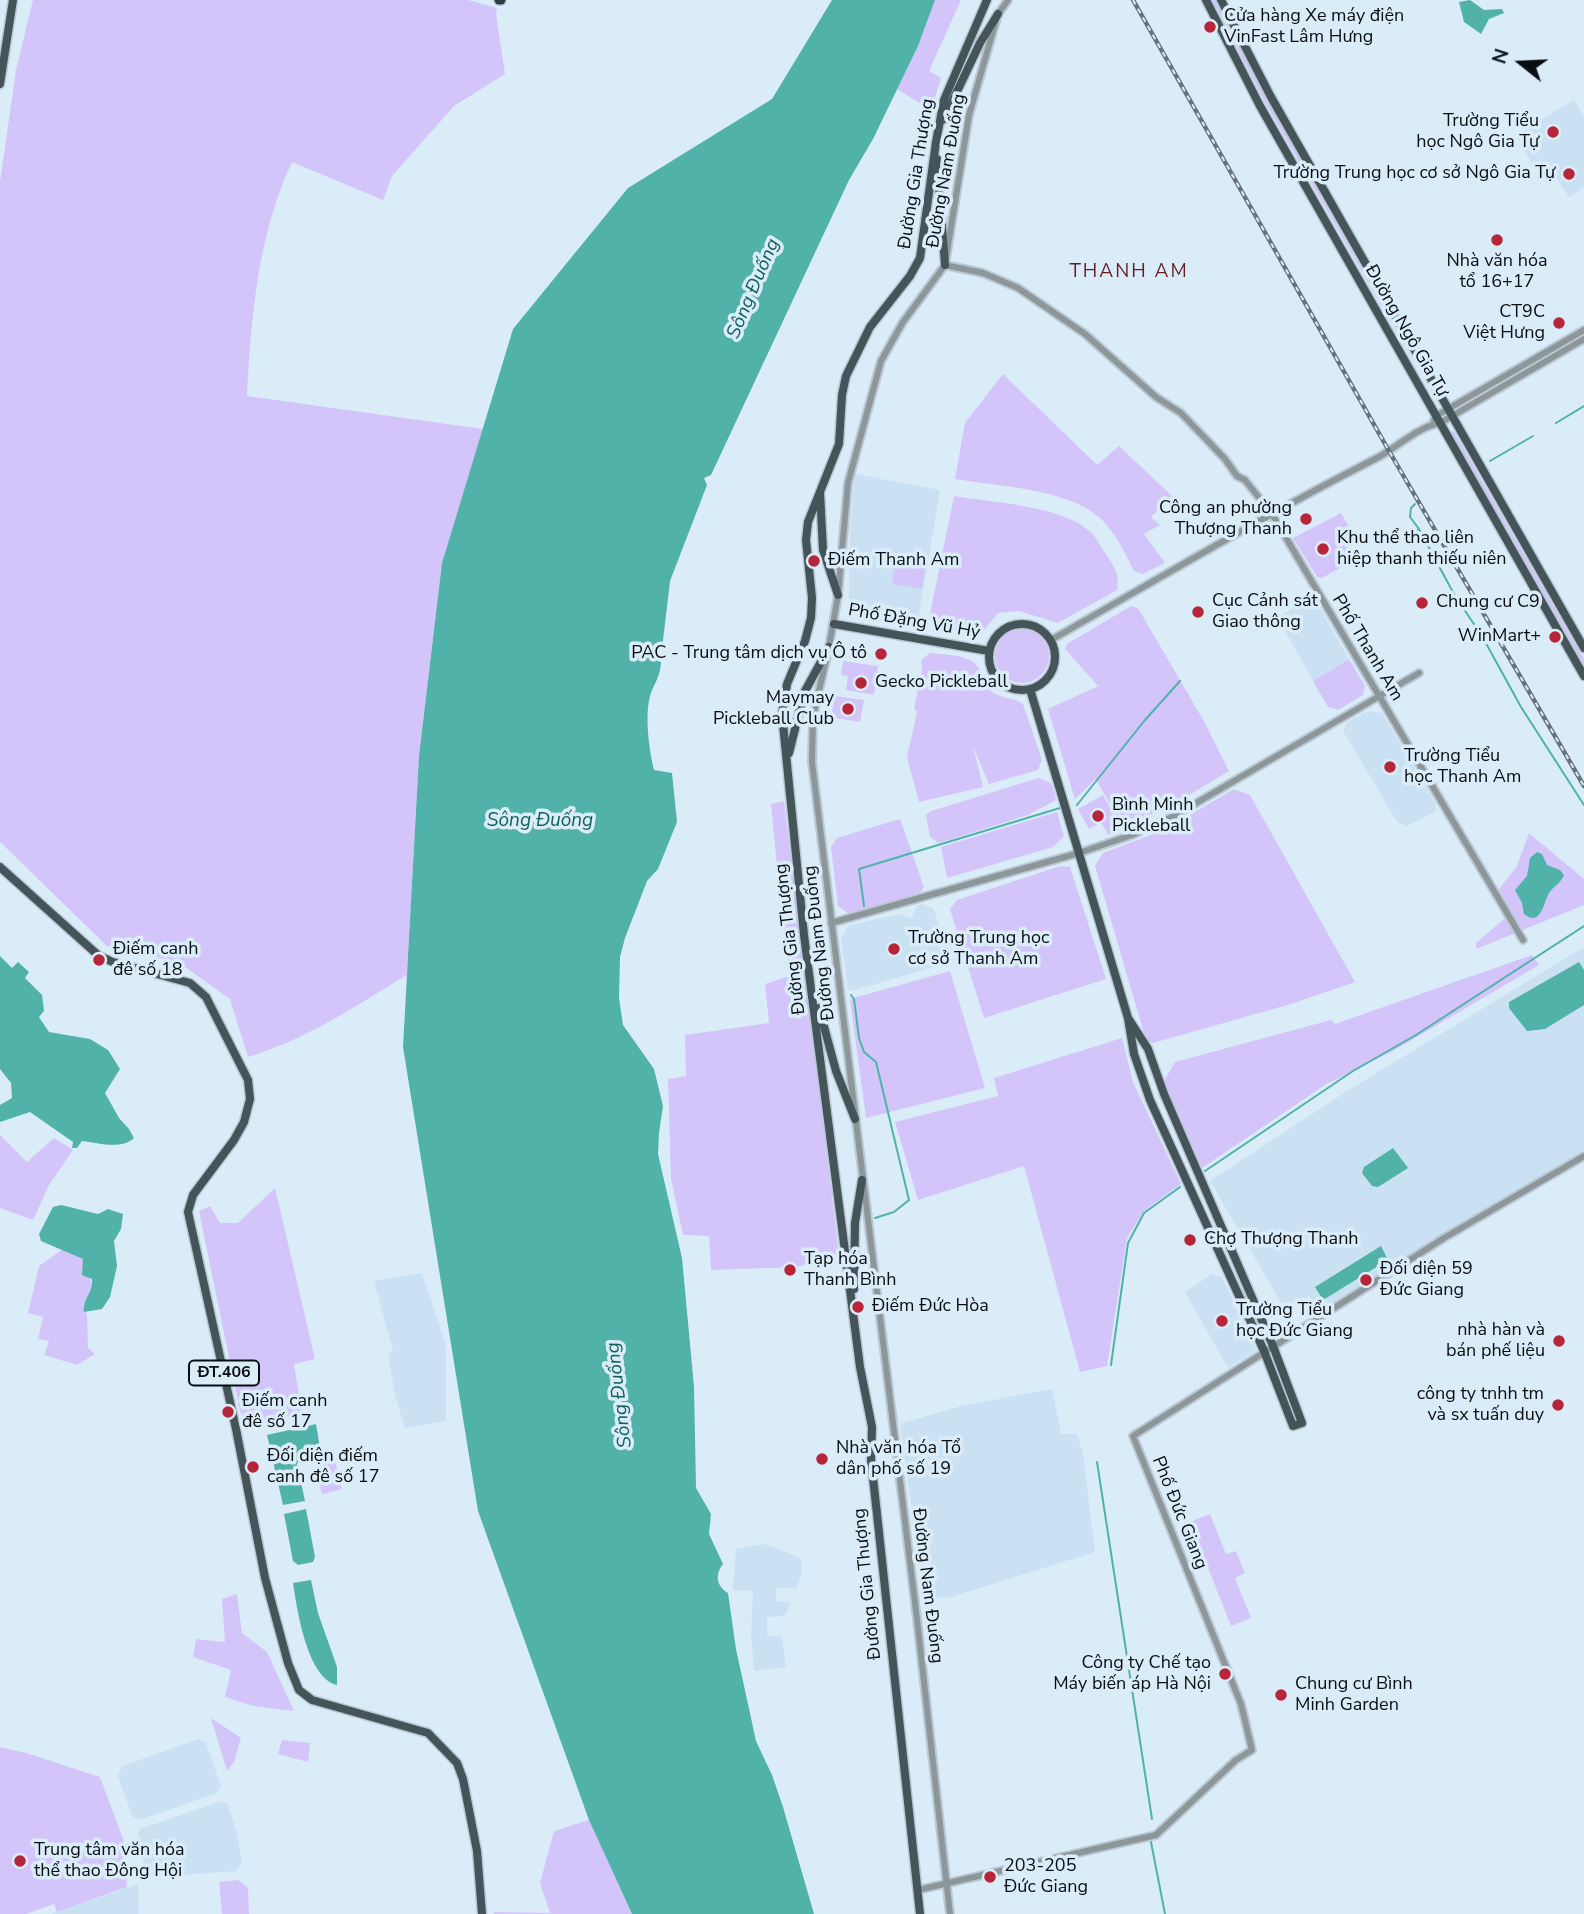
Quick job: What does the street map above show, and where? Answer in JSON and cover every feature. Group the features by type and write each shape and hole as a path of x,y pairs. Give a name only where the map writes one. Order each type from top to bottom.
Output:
{"main road":[{"path":"0,84 13,0"},
{"name":"Đường Gia Thượng","path":"920,1914 875,1503 871,1460 872,1420 861,1372 852,1306 809,970 782,720 790,675 806,641 811,618 812,586 806,529 839,444 843,388 852,361 878,316 910,276 920,258 936,142 947,90 987,0"},
{"name":"Đường Ngô Gia Tự","path":"1206,0 1260,106 1436,421 1584,676"},
{"name":"Đường Ngô Gia Tự","path":"1221,0 1271,97 1584,648"},
{"path":"938,132 980,43 998,15"},
{"path":"936,142 945,265"},
{"path":"820,489 823,550 838,595"},
{"name":"Phố Đặng Vũ Hỷ","path":"834,624 989,651"},
{"path":"1016,624 1028,624 1038,627 1051,640 1055,656 1052,671 1042,683 1030,689 1013,689 999,681 990,666 989,651 997,635 1006,628 1016,624"},
{"path":"787,763 804,693 829,647"},
{"path":"1030,689 1128,1018 1133,1054 1150,1100 1268,1348 1302,1423 1293,1426 1268,1348 1164,1094 1149,1049 1128,1018"},
{"name":"ĐT.406","path":"0,867 99,956 190,983 206,997 248,1080 250,1099 244,1122 234,1140 193,1195 188,1212 265,1578 288,1662 299,1690 312,1700 428,1733 457,1763 463,1779 477,1851 482,1914"},
{"path":"809,970 834,1065 855,1119"},
{"path":"852,1306 856,1257 855,1223 862,1180"}],"street":[{"name":"Đường Nam Đuống","path":"950,1914 917,1619 812,762 813,717 834,624 848,483 873,387 881,361 895,335 945,265 969,115 998,15 1008,0"},
{"name":"Phố Thanh Am","path":"945,265 983,273 1018,288 1085,334 1156,397 1181,413 1225,459 1237,476 1245,480 1272,514 1522,940"},
{"path":"1051,640 1396,447 1584,330"},
{"path":"1450,412 1584,339"},
{"path":"831,923 1079,853 1132,835 1174,816 1419,673"},
{"name":"Phố Đức Giang","path":"918,1890 1157,1835 1236,1760 1252,1750 1241,1704 1133,1436 1444,1238 1584,1156"}],"shaded area":[{"path":"33,0 468,0 497,8 505,74 454,106 392,176 383,200 292,162 280,189 264,247 254,306 247,396 483,429 442,563 419,756 407,975 310,1032 248,1057 230,999 178,962 107,946 0,842 0,182 16,70"},
{"path":"935,0 961,0 929,71 941,78 931,110 897,89 918,46"},
{"path":"1212,0 1215,0 1267,100 1438,405 1265,102"},
{"name":"Trường Tiểu học Ngô Gia Tự","path":"1574,100 1584,116 1584,187 1569,197 1545,161 1534,167 1516,135"},
{"path":"1003,374 1097,465 1119,446 1172,496 1151,517 1160,525 1144,534 1165,563 1143,574 1134,571 1110,528 1099,517 1069,500 1031,490 955,479 965,423"},
{"path":"1453,430 1584,659 1584,665 1452,433"},
{"path":"855,474 940,490 917,627 858,617 849,599 850,525"},
{"path":"954,496 1043,510 1076,522 1093,535 1112,564 1117,576 1117,590 1058,623 1019,611 998,613 980,635 939,627 930,614"},
{"name":"Khu thể thao liên hiệp thanh thiếu niên","path":"1341,513 1352,532 1342,538 1354,560 1322,578 1317,577 1293,538"},
{"path":"901,552 927,560 922,589 894,584 892,581 896,556"},
{"path":"1308,600 1316,601 1349,659 1313,681 1280,622 1283,614"},
{"path":"1131,606 1138,608 1205,723 1229,771 1169,807 1122,826 1096,779 1075,799 1048,709 1098,686 1065,649 1067,644"},
{"path":"1022,629 1041,637 1049,656 1041,675 1022,683 1003,675 995,656 1003,637"},
{"path":"930,653 969,660 978,667 989,690 1023,704 1042,760 1038,770 989,784 973,746 983,787 919,802 907,757 917,712 914,708 922,671 921,660"},
{"path":"1349,659 1365,686 1363,695 1338,710 1328,707 1313,681"},
{"name":"Gecko Pickleball","path":"843,661 878,666 874,695 846,690 848,676 841,675"},
{"name":"Maymay Pickleball Club","path":"835,696 864,700 860,722 831,717"},
{"name":"Trường Tiểu học Thanh Am","path":"1369,711 1382,713 1436,804 1435,812 1407,826 1398,823 1343,731 1347,722"},
{"path":"1039,778 1052,784 1056,800 1028,815 939,843 930,837 926,815 931,811"},
{"path":"1234,789 1250,795 1355,982 1291,1004 1153,1043 1146,1040 1095,866 1103,853 1164,830"},
{"name":"Bình Minh Pickleball","path":"1103,795 1121,827 1108,835 1101,822 1089,829 1078,809"},
{"path":"784,801 839,1255 797,1267 711,1270 709,1236 683,1235 671,1179 668,1079 686,1076 685,1035 769,1023 765,984 790,976 771,804"},
{"path":"1057,812 1064,836 1053,847 947,878 941,847"},
{"path":"900,819 924,887 920,893 849,914 838,906 831,847 837,838"},
{"path":"1529,833 1584,879 1584,905 1476,949 1476,943 1512,912 1499,889 1517,866"},
{"path":"1060,866 1070,867 1106,979 984,1018 950,909 957,900"},
{"name":"Trường Trung học cơ sở Thanh Am","path":"921,904 934,909 947,963 852,991 848,989 841,939 847,928 850,925 899,914 911,919 916,907"},
{"path":"1584,947 1584,1150 1321,1310 1309,1296 1286,1311 1210,1181 1347,1091"},
{"path":"1532,955 1539,965 1393,1051 1325,1085 1202,1168 1163,1083 1175,1062 1331,1020 1335,1024"},
{"path":"950,971 985,1088 866,1118 850,999"},
{"path":"1122,1038 1133,1082 1181,1184 1144,1211 1127,1238 1107,1366 1080,1372 1024,1166 918,1200 895,1122 998,1096 994,1078"},
{"path":"0,1135 27,1162 54,1138 73,1150 49,1185 33,1220 0,1208"},
{"path":"275,1188 315,1359 294,1364 302,1414 246,1422 240,1411 199,1211 210,1206 220,1223 238,1223"},
{"path":"63,1249 83,1259 91,1283 83,1306 87,1315 88,1348 95,1354 77,1365 44,1355 49,1341 38,1339 43,1317 28,1313 39,1266"},
{"path":"422,1273 446,1345 446,1421 405,1428 395,1395 388,1354 393,1351 374,1281"},
{"name":"Trường Tiểu học Đức Giang","path":"1212,1274 1222,1277 1256,1350 1228,1368 1185,1292"},
{"path":"1052,1389 1061,1434 1077,1434 1083,1454 1095,1552 948,1598 924,1596 900,1424 961,1406"},
{"path":"334,1457 342,1489 322,1494 315,1462"},
{"path":"1210,1514 1226,1554 1236,1551 1245,1573 1235,1578 1251,1618 1231,1626 1190,1522"},
{"path":"765,1544 798,1557 802,1561 802,1571 797,1589 776,1588 776,1601 790,1602 787,1612 782,1616 767,1617 767,1635 782,1637 786,1667 754,1671 751,1634 753,1591 733,1590 736,1549"},
{"path":"237,1594 242,1633 267,1652 294,1711 253,1706 225,1697 231,1670 193,1657 196,1639 225,1642 222,1599"},
{"path":"211,1718 241,1738 234,1762 227,1771"},
{"path":"199,1739 206,1743 221,1786 217,1793 139,1820 132,1816 118,1776 122,1766"},
{"path":"282,1740 310,1743 308,1762 278,1754"},
{"path":"0,1747 100,1777 123,1839 127,1887 57,1912 54,1904 26,1914 0,1914"},
{"path":"222,1801 227,1803 236,1829 242,1861 237,1871 152,1877 145,1871 138,1834 140,1829"},
{"path":"589,1820 632,1914 494,1914 493,1912 550,1913 540,1883 554,1831"},
{"path":"238,1880 248,1888 249,1914 222,1914 219,1882"},
{"path":"138,1884 139,1914 51,1914 57,1912"}],"water":[{"name":"Sông Đuống","path":"832,0 935,0 918,46 873,139 849,180 711,475 704,478 707,485 670,581 662,649 650,653 654,659 661,662 649,701 648,721 654,770 672,773 677,822 658,869 647,881 625,938 620,957 619,998 623,1025 654,1069 663,1106 658,1154 682,1258 694,1387 696,1488 711,1514 709,1534 723,1564 718,1580 728,1593 736,1649 756,1741 783,1807 814,1914 632,1914 589,1820 478,1511 403,1047 419,756 442,563 513,329 628,188 772,99"},
{"path":"1470,0 1484,10 1502,9 1504,13 1489,19 1481,34 1464,22 1459,2"},
{"path":"1537,852 1542,854 1547,865 1560,870 1564,875 1549,893 1541,912 1534,918 1524,914 1515,890 1527,876 1530,858"},
{"path":"0,956 12,968 18,962 29,972 25,978 42,995 44,1011 39,1017 49,1032 90,1039 108,1050 120,1069 105,1093 134,1138 129,1142 116,1145 82,1141 77,1148 72,1148 73,1142 30,1112 0,1122 0,1105 12,1098 11,1083 0,1069"},
{"path":"1579,962 1584,970 1584,1005 1545,1029 1527,1031 1509,1008 1509,1002"},
{"path":"1393,1148 1408,1168 1378,1187 1372,1186 1362,1173 1364,1167"},
{"path":"61,1205 98,1214 108,1209 123,1214 121,1229 114,1241 117,1266 110,1297 102,1309 84,1312 92,1279 82,1275 83,1259 41,1241 39,1234 53,1207"},
{"path":"1381,1246 1388,1260 1323,1300 1315,1287"},
{"path":"316,1424 320,1448 301,1456 297,1464 305,1501 283,1505 267,1435"},
{"path":"306,1509 315,1557 313,1562 298,1565 293,1561 284,1514"},
{"path":"311,1580 318,1613 337,1667 337,1685 327,1680 318,1670 301,1625 293,1583"}],"waterway":[{"path":"1556,423 1584,406"},
{"path":"1490,461 1533,436"},
{"path":"1415,504 1411,508 1410,517 1455,596 1482,636 1521,707 1584,805"},
{"path":"1412,533 1419,529"},
{"path":"1077,805 1180,681"},
{"path":"864,906 859,869 1060,808"},
{"path":"1205,1171 1353,1071 1416,1035 1584,926"},
{"path":"851,995 864,1052 876,1062 909,1200 894,1212 875,1218"},
{"path":"1111,1365 1128,1243 1144,1213 1180,1187"},
{"path":"1097,1462 1152,1819"},
{"path":"1151,1842 1165,1914"}],"railway":[{"path":"1133,0 1389,451 1584,786"}],"place":[{"name":"Cửa hàng Xe máy điện VinFast Lâm Hưng","path":"1210,27"},
{"name":"Trường Tiểu học Ngô Gia Tự","path":"1553,132"},
{"name":"Trường Trung học cơ sở Ngô Gia Tự","path":"1569,174"},
{"name":"Nhà văn hóa tổ 16+17","path":"1497,240"},
{"name":"CT9C Việt Hưng","path":"1559,323"},
{"name":"Công an phường Thượng Thanh","path":"1306,519"},
{"name":"Khu thể thao liên hiệp thanh thiếu niên","path":"1323,549"},
{"name":"Điếm Thanh Am","path":"814,561"},
{"name":"Chung cư C9","path":"1422,603"},
{"name":"Cục Cảnh sát Giao thông","path":"1198,612"},
{"name":"WinMart+","path":"1555,637"},
{"name":"PAC - Trung tâm dịch vụ Ô tô","path":"881,654"},
{"name":"Gecko Pickleball","path":"861,683"},
{"name":"Maymay Pickleball Club","path":"848,709"},
{"name":"Trường Tiểu học Thanh Am","path":"1390,767"},
{"name":"Bình Minh Pickleball","path":"1098,816"},
{"name":"Trường Trung học cơ sở Thanh Am","path":"894,949"},
{"name":"Điếm canh đê số 18","path":"99,960"},
{"name":"Chợ Thượng Thanh","path":"1190,1240"},
{"name":"Tạp hóa Thanh Bình","path":"790,1270"},
{"name":"Đối diện 59 Đức Giang","path":"1366,1280"},
{"name":"Điếm Đức Hòa","path":"858,1307"},
{"name":"Trường Tiểu học Đức Giang","path":"1222,1321"},
{"name":"nhà hàn và bán phế liệu","path":"1559,1341"},
{"name":"công ty tnhh tm và sx tuấn duy","path":"1558,1405"},
{"name":"Điếm canh đê số 17","path":"228,1412"},
{"name":"Nhà văn hóa Tổ dân phố số 19","path":"822,1459"},
{"name":"Đối diện điếm canh đê số 17","path":"253,1467"},
{"name":"Công ty Chế tạo Máy biến áp Hà Nội","path":"1225,1674"},
{"name":"Chung cư Bình Minh Garden","path":"1281,1695"},
{"name":"Trung tâm văn hóa thể thao Đông Hội","path":"20,1861"},
{"name":"203-205 Đức Giang","path":"990,1877"}],"district":[{"name":"THANH AM","path":"1129,272"}]}
